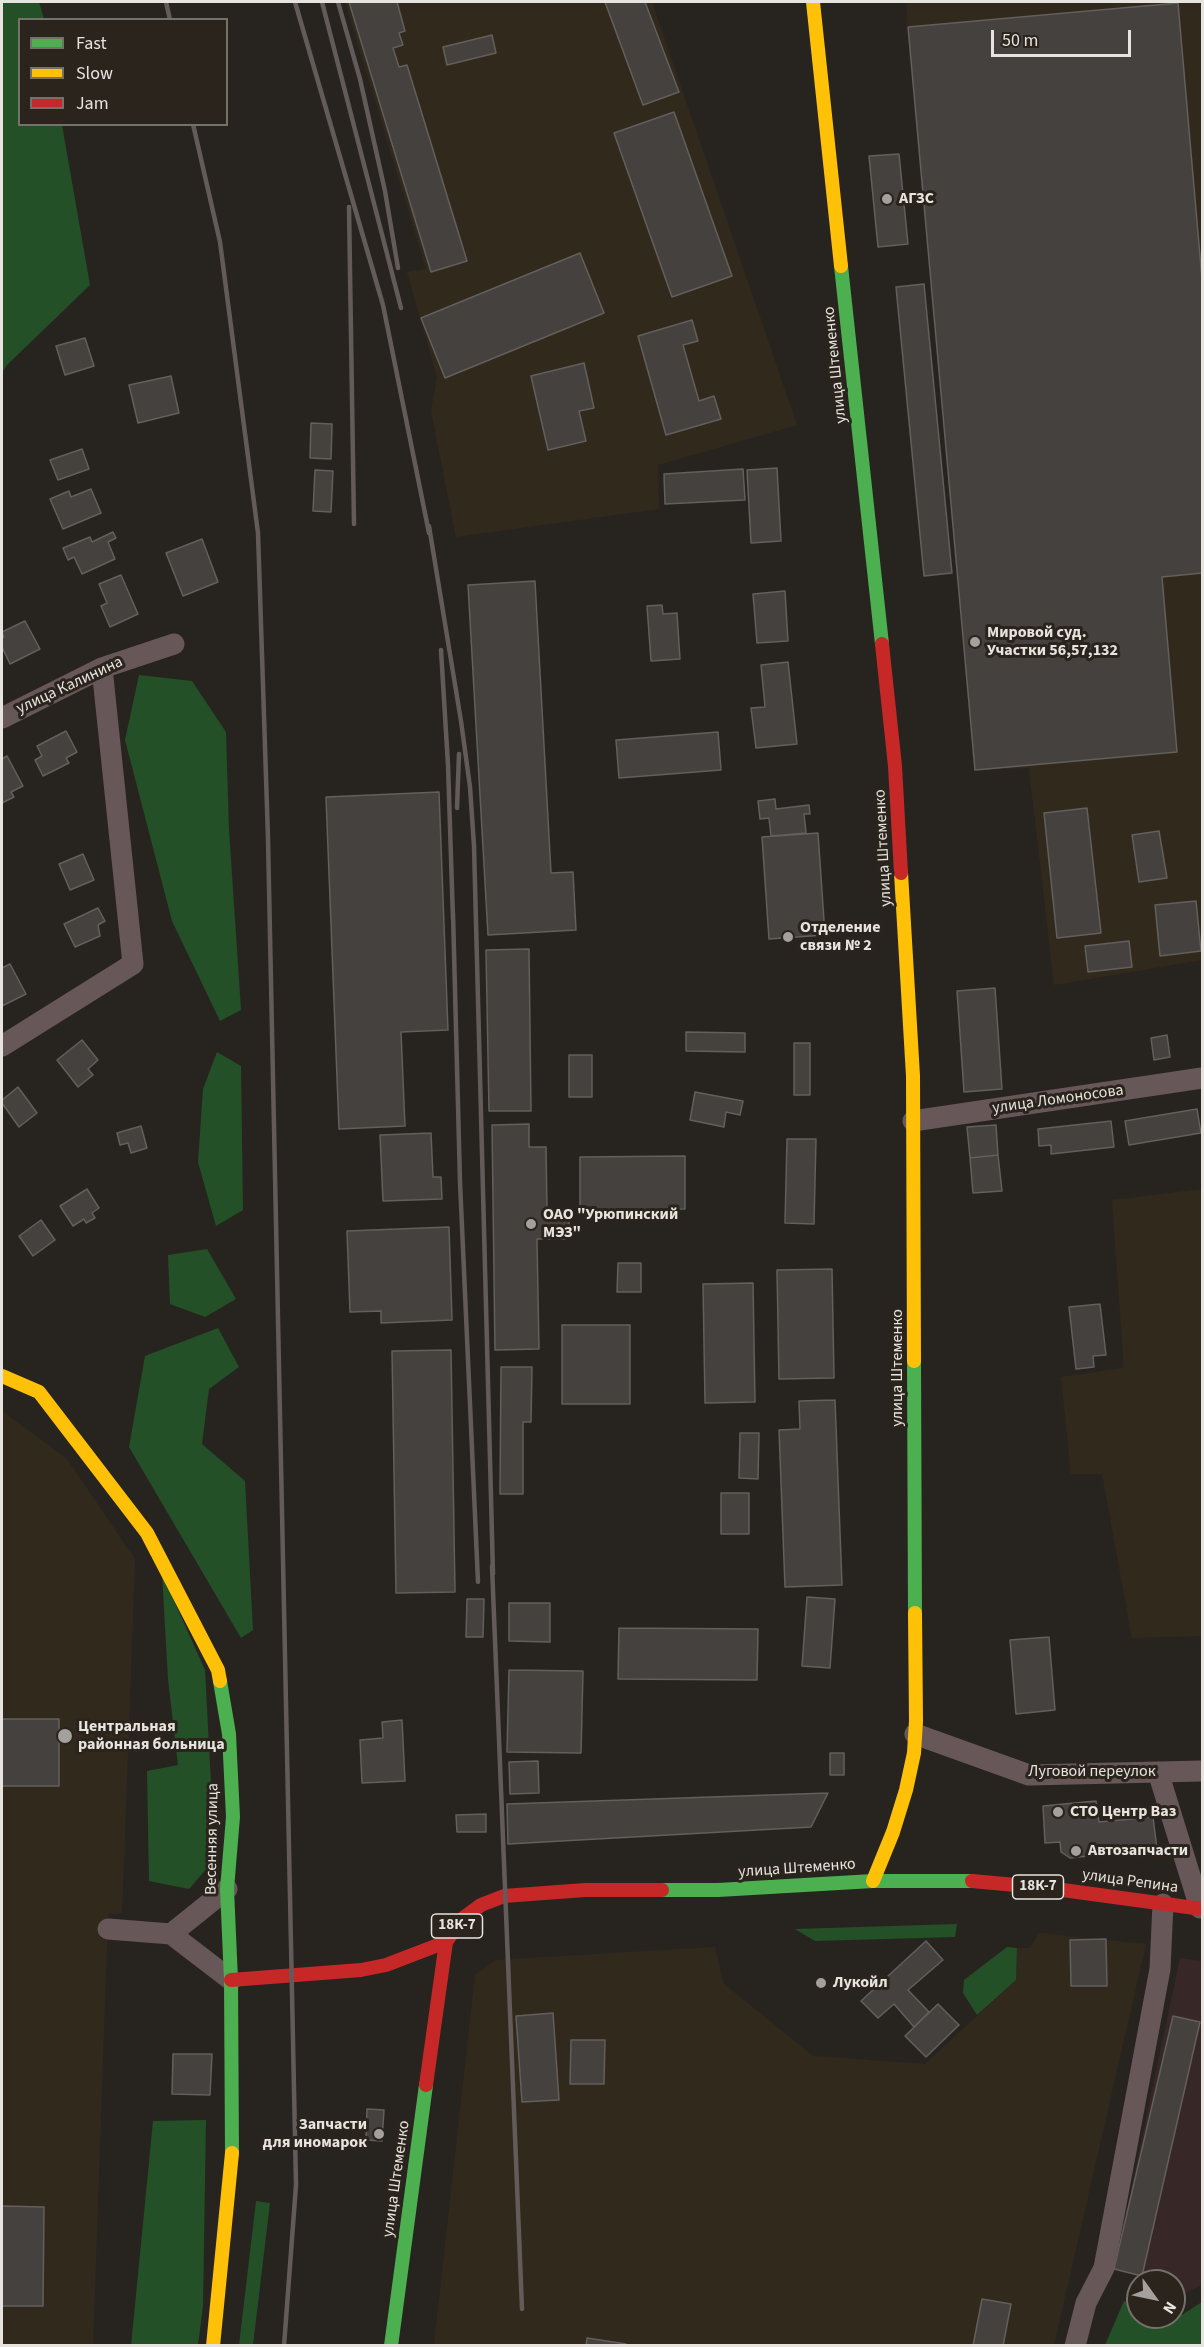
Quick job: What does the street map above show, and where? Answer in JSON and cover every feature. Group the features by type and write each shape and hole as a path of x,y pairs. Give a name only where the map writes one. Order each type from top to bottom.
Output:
{"main road":[{"name":"улица Штеменко","path":"391,2346 446,1942 462,1919 481,1905 504,1896 585,1890 718,1890 873,1881 893,1832 906,1790 915,1734 913,1076 896,766 813,2"},
{"name":"Весенняя улица","path":"2,1376 39,1392 147,1533 218,1670 229,1734 233,1817 227,1889 231,1980 232,2162 213,2346"},
{"name":"улица Репина","path":"873,1881 966,1880 1201,1908"},
{"path":"231,1980 361,1970 386,1965 446,1942"}],"street":[{"name":"улица Калинина","path":"2,718 102,668 174,644"},
{"path":"2,1046 133,964 102,668"},
{"name":"улица Ломоносова","path":"913,1121 1203,1078"},
{"name":"Луговой переулок","path":"915,1734 1029,1775 1203,1771"},
{"path":"1158,1772 1201,1908"},
{"path":"171,1934 227,1889"},
{"path":"1075,2346 1086,2303 1104,2268 1160,1969 1163,1904"},
{"path":"108,1929 171,1934 231,1980"}],"shaded area":[{"path":"345,2 652,2 797,425 658,465 659,509 456,537 431,411 437,377 407,272 426,269"},
{"path":"906,2 1202,2 1202,960 1054,985 1029,768 975,770"},
{"path":"1202,1189 1202,1636 1132,1638 1102,1474 1071,1474 1061,1377 1124,1368 1112,1200"},
{"name":"Центральная районная больница","path":"2,1411 67,1459 135,1559 122,1913 108,1914 93,2345 2,2345"},
{"path":"1039,1933 1146,1944 1054,2345 434,2346 475,1975 496,1960 715,1947 723,1983 813,2056 925,2064 1016,1980 1017,1948 1030,1948"},
{"path":"1180,1958 1202,1961 1202,2285 1186,2292 1186,2269 1126,2269 1126,2273 1114,2270"}],"green space":[{"path":"2,2 39,2 44,18 18,18 18,126 62,126 90,285 7,365 2,373"},
{"path":"139,675 192,681 226,732 229,830 241,1010 220,1021 172,921 125,740"},
{"path":"217,1052 241,1066 243,1210 216,1226 198,1162 203,1089"},
{"path":"207,1249 236,1299 205,1317 170,1304 168,1255"},
{"path":"218,1328 239,1367 209,1389 202,1444 245,1481 253,1630 241,1638 129,1447 145,1356"},
{"path":"162,1574 205,1670 215,1859 189,1889 149,1881 147,1771 178,1765 168,1679"},
{"path":"957,1924 955,1937 815,1941 795,1929"},
{"path":"1007,1947 1017,1948 1016,1980 977,2015 963,1993 964,1980"},
{"path":"206,2120 203,2306 198,2345 131,2346 153,2121"},
{"path":"256,2201 270,2203 253,2345 239,2345"},
{"path":"1124,2301 1126,2302 1126,2329 1186,2329 1186,2312 1202,2302 1202,2345 1105,2345"}],"building":[{"path":"349,2 397,2 405,31 399,33 403,45 393,48 399,67 407,65 467,261 431,272"},
{"path":"605,2 645,2 679,92 643,105"},
{"path":"1178,3 1202,279 1202,573 1162,577 1177,752 975,770 908,27"},
{"path":"492,35 496,53 447,65 443,47"},
{"path":"674,112 732,276 672,297 614,133"},
{"path":"899,154 908,244 878,247 869,156"},
{"path":"580,253 604,313 445,378 421,318"},
{"path":"924,284 952,573 924,576 896,287"},
{"path":"692,320 698,341 683,345 699,401 714,396 721,419 666,435 638,336"},
{"path":"85,338 94,366 65,375 56,346"},
{"path":"584,363 594,408 579,411 586,441 548,450 531,376"},
{"path":"171,376 179,413 138,423 129,385"},
{"path":"311,423 332,424 331,459 310,458"},
{"path":"82,449 89,469 58,480 50,460"},
{"path":"777,468 781,541 751,543 747,470"},
{"path":"743,469 745,500 665,504 664,474"},
{"path":"315,470 333,471 331,512 313,511"},
{"path":"91,489 101,513 63,529 50,499 69,491 71,497"},
{"path":"113,532 116,538 108,542 115,559 82,574 74,557 68,560 63,548 90,537 92,542"},
{"path":"202,539 218,582 183,596 166,553"},
{"path":"121,575 138,614 110,627 101,606 107,603 99,584"},
{"path":"535,581 551,873 573,872 576,930 488,935 468,585"},
{"path":"785,591 788,641 757,643 753,594"},
{"path":"662,605 663,614 677,613 680,659 651,661 647,606"},
{"path":"25,621 40,649 10,664 2,647 4,637 2,632"},
{"path":"788,662 797,744 756,748 751,708 765,707 761,665"},
{"path":"66,731 77,752 66,758 69,763 43,776 35,760 42,756 37,746"},
{"path":"718,732 721,770 619,778 616,740"},
{"path":"7,756 23,786 11,792 14,797 2,803 2,759"},
{"path":"439,792 448,1030 401,1032 405,1126 339,1129 326,797"},
{"path":"775,799 776,809 809,805 810,814 804,814 806,833 771,836 769,818 760,819 758,801"},
{"path":"1087,808 1101,933 1057,938 1044,813"},
{"path":"1159,831 1167,878 1139,882 1132,835"},
{"path":"818,833 825,935 769,939 762,837"},
{"path":"83,854 94,880 70,890 59,864"},
{"path":"1196,901 1201,951 1160,956 1155,905"},
{"path":"98,908 105,921 98,925 100,936 75,947 64,924"},
{"path":"1129,941 1132,967 1088,972 1085,946"},
{"path":"529,949 531,1111 489,1111 486,950"},
{"path":"10,964 26,994 2,1006 2,968"},
{"path":"995,988 1002,1089 964,1092 957,991"},
{"path":"686,1032 745,1033 745,1052 686,1051"},
{"path":"1167,1035 1170,1057 1154,1060 1151,1038"},
{"path":"82,1040 98,1060 88,1069 93,1075 78,1087 57,1060"},
{"path":"794,1043 810,1043 810,1095 794,1095"},
{"path":"569,1055 592,1055 592,1097 569,1097"},
{"path":"18,1087 37,1113 19,1127 2,1103 2,1100"},
{"path":"695,1092 743,1101 740,1115 726,1112 724,1127 690,1120"},
{"path":"1197,1109 1201,1133 1129,1145 1125,1121"},
{"path":"1111,1121 1114,1147 1051,1154 1051,1145 1039,1146 1038,1129"},
{"name":"ОАО \"Урюпинский МЭЗ\"","path":"529,1124 529,1147 546,1147 547,1209 569,1209 569,1239 537,1239 539,1349 495,1350 492,1125"},
{"path":"996,1125 998,1155 970,1158 967,1127"},
{"path":"141,1126 147,1148 131,1153 128,1143 120,1145 117,1133"},
{"path":"431,1133 433,1177 441,1177 442,1199 383,1201 380,1135"},
{"path":"787,1139 816,1139 814,1224 785,1223"},
{"path":"998,1155 1002,1191 973,1193 970,1158"},
{"name":"ОАО \"Урюпинский МЭЗ\"","path":"685,1156 685,1209 580,1210 580,1157"},
{"path":"87,1189 99,1208 92,1213 95,1218 86,1223 84,1219 73,1226 60,1206"},
{"path":"41,1220 55,1240 33,1256 19,1236"},
{"path":"449,1227 452,1320 381,1323 381,1311 350,1312 347,1231"},
{"path":"618,1263 641,1263 641,1292 617,1292"},
{"path":"832,1269 834,1378 779,1379 777,1270"},
{"name":"ОАО \"Урюпинский МЭЗ\"","path":"753,1283 755,1402 705,1403 703,1284"},
{"path":"1100,1304 1106,1355 1093,1356 1094,1367 1076,1369 1069,1307"},
{"path":"562,1325 630,1325 630,1404 562,1404"},
{"path":"451,1350 455,1592 396,1593 392,1351"},
{"path":"501,1367 532,1367 531,1422 523,1422 523,1494 500,1494"},
{"path":"835,1400 842,1585 785,1587 779,1430 800,1429 799,1401"},
{"path":"740,1433 759,1433 758,1479 739,1478"},
{"path":"721,1493 749,1493 749,1534 721,1534"},
{"path":"807,1597 835,1599 830,1668 802,1666"},
{"path":"467,1599 484,1599 483,1637 466,1637"},
{"path":"509,1603 550,1603 550,1642 509,1641"},
{"path":"619,1628 758,1629 757,1680 618,1679"},
{"path":"1049,1637 1055,1710 1016,1714 1010,1640"},
{"path":"509,1670 583,1671 581,1753 507,1752"},
{"path":"2,1719 59,1719 59,1786 2,1786"},
{"path":"402,1720 405,1781 362,1783 360,1740 383,1738 382,1722"},
{"path":"830,1753 844,1753 844,1775 830,1775"},
{"path":"538,1761 539,1793 510,1794 509,1762"},
{"path":"828,1793 811,1827 508,1844 507,1804"},
{"path":"1096,1801 1099,1822 1153,1817 1157,1849 1070,1858 1061,1852 1060,1842 1045,1843 1043,1806"},
{"path":"486,1814 486,1832 457,1832 456,1815"},
{"path":"1106,1939 1107,1986 1071,1986 1070,1940"},
{"path":"926,1941 943,1960 908,1990 929,2012 914,2027 894,2004 878,2018 861,2001"},
{"path":"938,2004 959,2025 926,2057 905,2036"},
{"path":"553,2013 559,2100 522,2102 516,2016"},
{"path":"1173,2016 1200,2022 1144,2269 1126,2269 1126,2272 1114,2269"},
{"path":"571,2040 605,2040 604,2084 570,2084"},
{"path":"173,2054 212,2054 210,2095 172,2094"},
{"path":"367,2109 384,2110 382,2141 366,2140"},
{"path":"2,2206 44,2207 43,2306 2,2306"},
{"path":"982,2299 1011,2304 1003,2346 973,2346"},
{"path":"587,2338 626,2344 626,2346 586,2346"}],"railway":[{"path":"166,2 170,18"},
{"path":"295,2 383,305 429,533"},
{"path":"322,2 401,308"},
{"path":"338,2 360,79 385,191 398,268"},
{"path":"193,126 220,242 258,533 268,838 296,2185 284,2346"},
{"path":"349,207 354,524"},
{"path":"429,526 461,721 470,787 474,846 493,1574"},
{"path":"441,650 448,765 453,919"},
{"path":"457,808 459,754"},
{"path":"453,913 460,1182 478,1582"},
{"path":"492,1566 522,2309"}],"traffic: fast":[{"path":"841,266 882,644"},
{"path":"914,1361 915,1613"},
{"path":"220,1681 229,1734 233,1817 227,1889 231,1980 232,2153"},
{"path":"662,1890 718,1890 873,1881 972,1881"},
{"path":"391,2346 426,2085"}],"traffic: slow":[{"path":"813,2 841,266"},
{"path":"901,873 913,1076 914,1361"},
{"path":"2,1376 39,1392 147,1533 218,1670 220,1681"},
{"path":"873,1881 893,1832 914,1753 915,1613"},
{"path":"213,2346 232,2153"}],"traffic: jam":[{"path":"882,644 895,766 901,873"},
{"path":"972,1881 1048,1888 1202,1909"},
{"path":"426,2085 446,1942 462,1919 481,1905 504,1896 585,1890 662,1890"},
{"path":"231,1980 361,1970 386,1965 446,1942"}],"place":[{"name":"АГЗС","path":"887,199"},
{"name":"Мировой суд. Участки 56,57,132","path":"975,642"},
{"name":"Отделение связи № 2","path":"788,937"},
{"name":"ОАО \"Урюпинский МЭЗ\"","path":"531,1224"},
{"name":"Центральная районная больница","path":"65,1736"},
{"name":"СТО Центр Ваз","path":"1058,1812"},
{"name":"Автозапчасти","path":"1076,1851"},
{"name":"Лукойл","path":"821,1983"},
{"name":"Запчасти для иномарок","path":"379,2134"}]}
